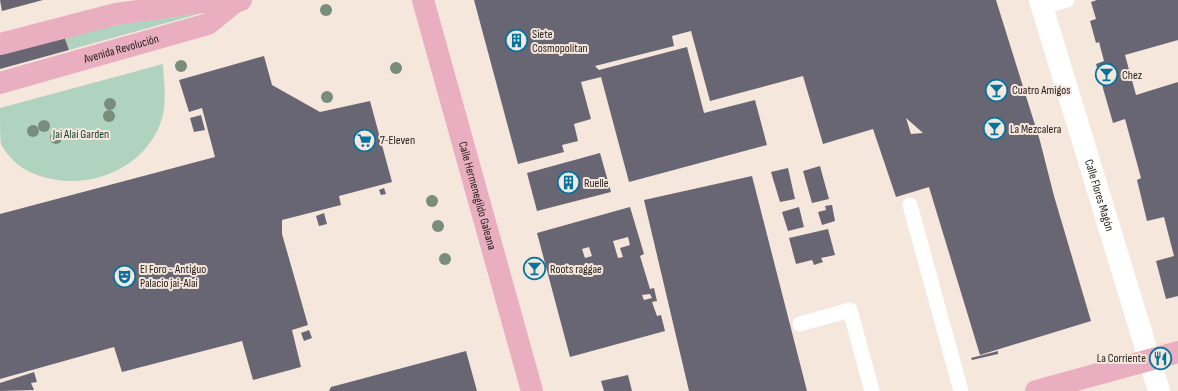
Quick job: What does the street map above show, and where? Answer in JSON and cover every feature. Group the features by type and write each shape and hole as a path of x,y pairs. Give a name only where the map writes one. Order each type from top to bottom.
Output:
{"main road":[{"name":"Calle Hermenegildo Galeana","path":"423,0 532,391"},
{"name":"Avenida Revolución","path":"0,44 116,14 209,1 239,1"},
{"name":"Avenida Revolución","path":"0,83 208,24 239,1"},
{"path":"1036,391 1178,352"}],"street":[{"name":"Calle Flores Magón","path":"1041,3 1159,391"}],"lane":[{"path":"1041,3 1067,0"},
{"path":"910,205 960,391"},
{"path":"800,324 850,310 872,391"}],"green space":[{"path":"202,13 69,50 64,36 87,29"},
{"name":"Jai Alai Garden","path":"163,64 165,88 164,111 159,127 150,143 138,156 124,166 109,174 92,179 75,181 57,180 40,176 28,171 13,160 4,150 1,144 0,108"}],"building":[{"path":"0,0 43,0 2,11"},
{"path":"474,0 996,0 1040,141 1054,196 1091,321 980,355 929,187 896,197 873,129 823,144 803,76 710,101 691,31 672,36 674,46 595,66 599,70 687,47 704,113 755,100 767,145 629,182 601,77 581,82 591,119 574,124 578,141 562,145 564,152 518,164","holes":["906,118 923,133 911,134"]},
{"path":"1097,0 1178,0 1178,40 1125,55 1136,95 1178,82 1178,296 1166,299 1156,261 1174,256 1164,217 1147,221 1137,180 1141,178 1125,119 1113,123 1096,64 1104,61 1099,42 1096,43 1090,21 1096,19 1091,2"},
{"path":"64,36 69,50 0,69 0,53"},
{"path":"264,56 272,85 320,112 370,101 392,182 339,196 341,205 282,220 282,234 308,325 292,330 301,367 253,380 242,341 122,372 114,347 0,379 0,214 215,157 202,108 189,112 179,80"},
{"path":"201,115 205,130 194,132 190,118"},
{"name":"Ruelle","path":"600,153 611,192 537,211 527,173"},
{"path":"820,166 829,199 812,203 803,171"},
{"path":"788,168 795,199 780,202 771,172"},
{"path":"752,176 807,391 689,391 644,200"},
{"path":"384,188 386,194 381,195 379,190"},
{"path":"832,205 835,221 822,225 818,212 826,210 825,206"},
{"path":"630,207 644,254 640,256 650,289 654,288 657,301 652,302 657,316 661,315 665,331 570,357 537,233","holes":["628,237 630,245 620,248 623,257 618,258 613,241","589,247 592,256 585,258 582,249","650,294 652,298 644,300 642,295"]},
{"path":"799,207 804,227 788,231 782,212"},
{"path":"324,213 327,224 319,226 316,216"},
{"path":"828,229 835,255 821,258 823,262 814,265 812,260 796,264 789,238"},
{"path":"309,330 312,338 304,341 301,333"},
{"path":"466,351 477,391 329,391 331,387"},
{"path":"998,351 998,354 972,360 971,358"},
{"path":"34,372 37,382 31,383 34,390 0,391 0,383"},
{"path":"628,375 632,391 604,391 601,381"}],"place":[{"name":"Siete Cosmopolitan","path":"517,41"},
{"name":"Chez","path":"1107,75"},
{"name":"Cuatro Amigos","path":"996,90"},
{"name":"La Mezcalera","path":"995,129"},
{"name":"7-Eleven","path":"365,140"},
{"name":"Ruelle","path":"569,183"},
{"name":"Roots raggae","path":"534,269"},
{"name":"El Foro - Antiguo Palacio jai-Alai","path":"124,276"},
{"name":"La Corriente","path":"1161,358"}]}
